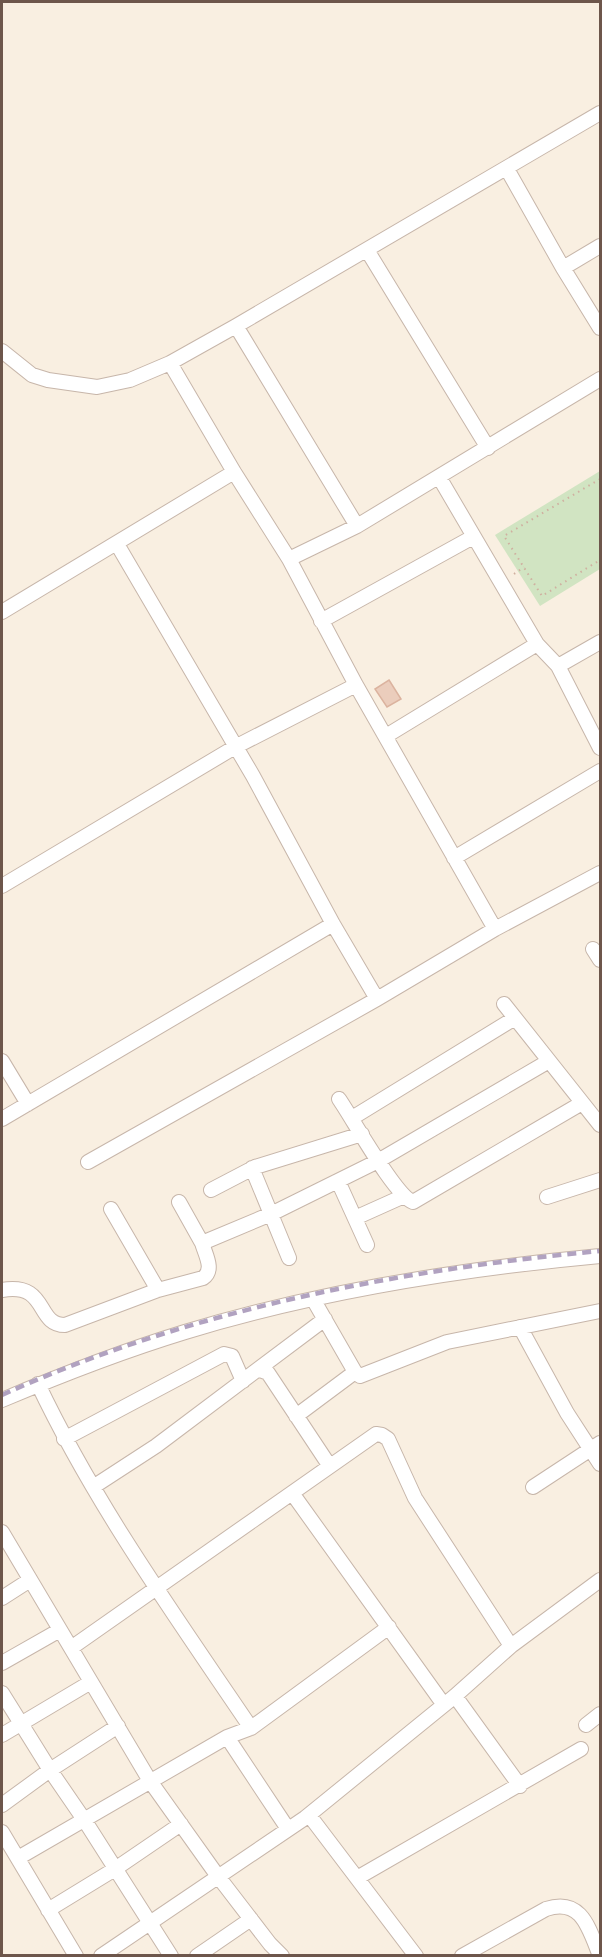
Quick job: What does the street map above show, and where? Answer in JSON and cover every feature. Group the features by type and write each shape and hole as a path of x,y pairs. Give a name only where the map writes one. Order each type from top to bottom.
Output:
{"street":[{"path":"2,351 32,375 64,384 97,387 130,380 170,363 236,326 600,113"},
{"path":"507,169 600,328"},
{"path":"563,268 600,246"},
{"path":"367,250 488,448"},
{"path":"236,326 357,526"},
{"path":"170,363 234,472 289,559 356,685 495,929"},
{"path":"289,559 357,526 600,380"},
{"path":"2,612 234,472"},
{"path":"439,477 537,644 558,666 600,748"},
{"path":"321,621 473,537"},
{"path":"117,544 236,747 377,999"},
{"path":"558,666 600,642"},
{"path":"386,736 537,644"},
{"path":"2,886 236,747 356,685"},
{"path":"454,858 600,771"},
{"path":"88,1162 377,999 495,929 600,873"},
{"path":"2,1119 333,924"},
{"path":"504,1004 600,1125"},
{"path":"352,1118 515,1018"},
{"path":"2,1061 28,1104"},
{"path":"202,1243 271,1214 378,1161 549,1061"},
{"path":"339,1099 378,1161 404,1196 408,1200 417,1202 582,1103"},
{"path":"211,1190 252,1168 362,1134"},
{"path":"252,1168 289,1258"},
{"path":"547,1197 600,1180"},
{"path":"338,1181 367,1245"},
{"path":"355,1218 404,1196"},
{"path":"2,1290 12,1288 28,1292 49,1319 61,1325 158,1290 197,1281 208,1275 210,1269 202,1243 179,1202"},
{"path":"111,1209 158,1290"},
{"path":"2,1400 38,1384 185,1332 314,1299 389,1283 536,1262 600,1256"},
{"path":"314,1299 355,1372 357,1375 364,1376 447,1342 600,1311"},
{"path":"93,1487 156,1446 325,1319"},
{"path":"520,1328 558,1397 595,1446 600,1464"},
{"path":"64,1439 224,1354 232,1356 243,1381"},
{"path":"260,1370 268,1373 329,1466"},
{"path":"296,1416 355,1372"},
{"path":"38,1384 64,1439 93,1487 157,1588 251,1728"},
{"path":"71,1648 370,1436 376,1434 385,1436 415,1498 511,1646"},
{"path":"533,1487 595,1446"},
{"path":"292,1493 389,1627 520,1786"},
{"path":"2,1533 150,1781 217,1875 270,1944 282,1956"},
{"path":"2,1598 30,1580"},
{"path":"101,1956 217,1875 309,1815 450,1700 511,1646 600,1580"},
{"path":"18,1858 227,1737 251,1728 389,1627"},
{"path":"2,1663 60,1630"},
{"path":"2,1735 91,1682"},
{"path":"2,1693 171,1956"},
{"path":"586,1725 600,1714"},
{"path":"2,1805 50,1770 118,1726"},
{"path":"227,1737 288,1829"},
{"path":"357,1878 581,1749"},
{"path":"309,1815 416,1956"},
{"path":"48,1910 115,1869 181,1824"},
{"path":"2,1832 76,1956"},
{"path":"462,1956 557,1905 574,1908 580,1915 600,1956"},
{"path":"197,1956 251,1919"}],"path":[{"path":"600,479 504,536 542,596 600,560"}],"green space":[{"path":"600,471 600,569 540,606 495,535"}],"building":[{"path":"389,680 401,699 387,707 375,689"}],"railway":[{"path":"2,1395 73,1365 146,1339 295,1298 371,1282 447,1270 600,1251"}]}
